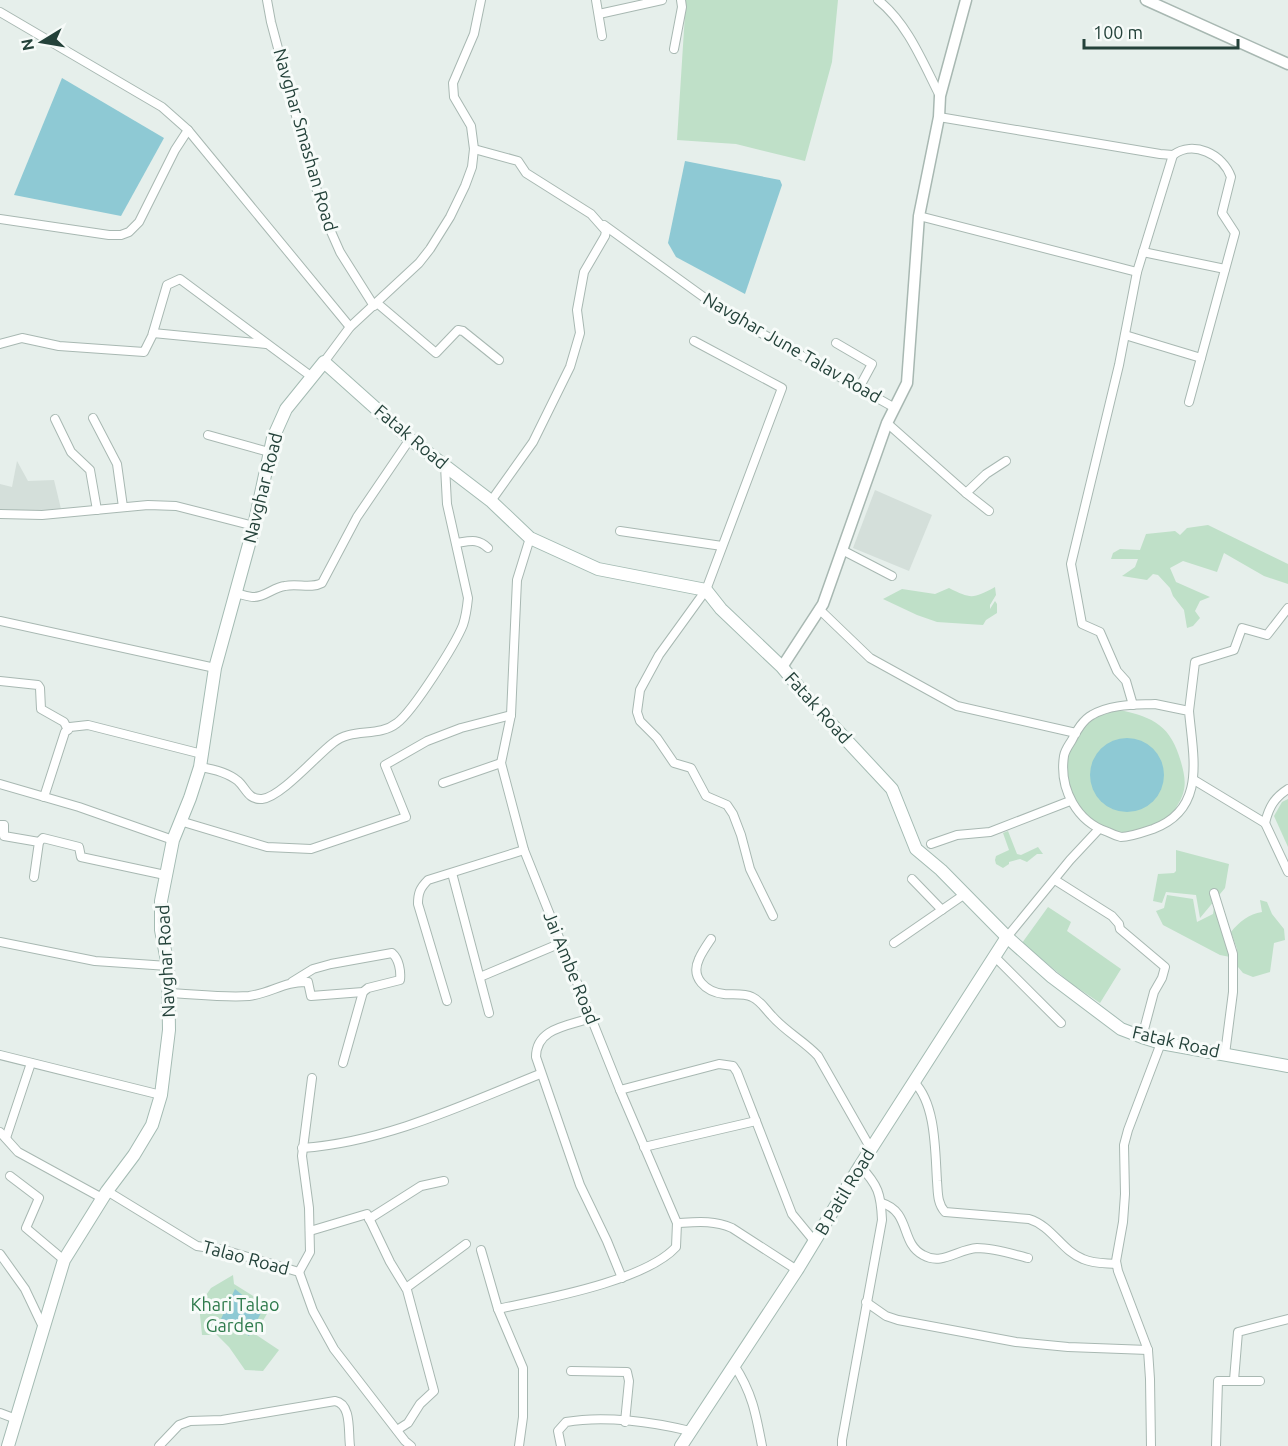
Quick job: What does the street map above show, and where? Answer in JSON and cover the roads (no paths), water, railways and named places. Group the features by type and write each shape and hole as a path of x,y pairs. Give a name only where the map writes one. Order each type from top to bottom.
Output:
{"main road":[{"name":"Fatak Road","path":"324,362 410,439 491,501 530,538 598,569 706,590 721,609 782,667 811,702 892,789 916,849 1052,977 1121,1029 1161,1042 1288,1066"},
{"name":"Navghar Road","path":"8,1446 64,1260 152,1125 161,1095 169,1029 168,966 161,930 161,901 172,840 200,767 215,668 254,526 273,438 286,409 324,362"},
{"name":"B Patil Road","path":"681,1446 815,1242 860,1166 1007,937"}],"street":[{"name":"Navghar Smashan Road","path":"267,0 303,146 325,218 340,252 376,304 436,353 458,330 463,331 499,360"},
{"path":"324,362 350,327 430,249 450,217 465,186 472,167 474,149 471,126 454,97 453,83 474,34 480,0"},
{"path":"596,0 602,36"},
{"path":"599,14 662,0"},
{"path":"674,49 682,7 681,0"},
{"path":"878,0 892,11 914,45 940,96"},
{"path":"782,667 819,609 887,423 907,383 919,216 939,117 940,96 966,0"},
{"path":"1146,0 1288,64"},
{"path":"0,12 162,107 188,130 350,327"},
{"path":"939,117 1173,155"},
{"path":"0,219 110,235 129,232 139,222 175,150 188,130"},
{"path":"1133,705 1126,681 1117,671 1100,632 1082,624 1071,564 1125,335 1137,272 1173,155 1181,148 1191,147 1204,151 1221,162 1228,171 1231,177 1222,213 1235,233 1189,402"},
{"name":"Navghar June Talav Road","path":"474,149 518,161 526,173 591,214 728,314 895,408"},
{"path":"919,216 1137,272"},
{"path":"491,501 533,442 570,367 580,333 577,310 584,272 605,236 606,231 602,224"},
{"path":"1143,252 1226,269"},
{"path":"0,344 22,338 59,346 144,352 153,333 167,285 180,279 312,377"},
{"path":"153,333 268,344"},
{"path":"1125,335 1202,358"},
{"path":"694,341 782,388 706,590 659,655 640,690 637,712 640,721 657,738 674,763 691,768 706,796 727,805 741,835 750,869 773,916"},
{"path":"836,343 872,364 859,388"},
{"path":"93,418 117,464 123,507"},
{"path":"55,419 71,452 90,470 97,510"},
{"path":"887,423 989,511"},
{"path":"208,435 269,452"},
{"path":"235,593 254,597 261,596 275,587 312,586 322,583 357,517 410,439"},
{"path":"966,493 986,474 1006,461"},
{"path":"200,767 218,770 238,781 250,796 261,799 273,794 292,780 343,736 381,731 397,723 410,709 436,672 464,620 468,598 447,504 445,466"},
{"path":"0,514 42,515 148,505 176,506 254,526"},
{"path":"620,531 722,546"},
{"name":"Jai Ambe Road","path":"530,538 517,580 511,715 501,763 524,850 620,1090 677,1223"},
{"path":"456,543 474,540 488,548"},
{"path":"842,550 892,576"},
{"path":"1189,711 1155,704 1133,705 1111,707 1090,716 1076,732 1064,754 1064,778 1070,801 1080,816 1099,829 1122,837 1166,824 1183,810 1194,780 1189,711 1195,662 1234,650 1242,628 1267,635 1288,608"},
{"path":"819,609 870,658 957,706 1076,732"},
{"path":"0,621 215,668"},
{"path":"0,681 38,686 41,709 64,722 68,730"},
{"path":"180,822 267,846 311,849 406,818 386,765 427,741 461,728 511,715"},
{"path":"44,797 68,730 79,725 88,725 202,754"},
{"path":"443,783 501,763"},
{"path":"1194,780 1265,823 1288,872"},
{"path":"0,784 172,840"},
{"path":"1265,823 1269,808 1277,796 1288,789"},
{"path":"931,844 957,835 990,832 1070,801"},
{"path":"0,825 4,825 4,836 39,842"},
{"path":"1007,937 1054,879 1099,829"},
{"path":"34,877 39,842 42,838 79,847 81,858 165,875"},
{"path":"447,1001 418,904 421,888 428,880 524,850"},
{"path":"452,873 489,1013"},
{"path":"912,879 942,910"},
{"path":"1054,879 1113,916 1120,929 1165,967 1154,992 1142,1037"},
{"path":"1214,893 1233,954 1233,992 1225,1054"},
{"path":"894,944 965,894"},
{"path":"711,939 698,960 697,969 702,986 712,992 751,996 762,1004 794,1037 809,1047 818,1056 871,1149"},
{"path":"0,942 28,950 95,961 168,966"},
{"path":"480,977 561,943"},
{"path":"168,993 248,996 292,982 313,969 392,953 396,957 400,980 368,988 363,992 311,996 308,982 292,982"},
{"path":"995,957 1061,1023"},
{"path":"343,1063 363,992"},
{"path":"591,1018 548,1032 540,1039 536,1047 536,1057 579,1185 607,1241 622,1278"},
{"path":"1151,1446 1148,1350 1116,1264 1123,1222 1125,1145 1161,1042"},
{"path":"0,1055 161,1095"},
{"path":"3,1135 31,1063"},
{"path":"620,1090 719,1064 733,1066 792,1214 815,1242"},
{"path":"302,1148 340,1145 347,1141 393,1132 540,1074"},
{"path":"299,1272 310,1251 309,1208 302,1148 312,1078"},
{"path":"914,1082 923,1091 927,1100 939,1203 945,1212 1029,1219 1038,1222 1081,1259 1095,1263 1116,1264"},
{"path":"644,1147 756,1121"},
{"name":"Talao Road","path":"3,1135 18,1152 105,1195 197,1246 224,1250 299,1272 314,1311 334,1349 411,1446"},
{"path":"842,1446 882,1220 882,1203 873,1180 860,1166"},
{"path":"10,1176 39,1198 26,1228 64,1260"},
{"path":"369,1219 421,1186 444,1181"},
{"path":"882,1203 898,1211 913,1247 923,1256 935,1260 975,1248 1028,1258"},
{"path":"310,1231 367,1214 390,1263 406,1288 434,1391 420,1404 408,1423 397,1430"},
{"path":"498,1310 622,1278 668,1256 676,1247 677,1223 711,1221 732,1228 797,1270"},
{"path":"406,1288 466,1244"},
{"path":"481,1250 498,1310 523,1368 523,1417 519,1446"},
{"path":"0,1254 25,1289 44,1329"},
{"path":"866,1302 886,1316 898,1320 984,1337 1068,1347 1148,1350"},
{"path":"1234,1380 1238,1332 1288,1319"},
{"path":"734,1365 746,1383 752,1399 762,1446"},
{"path":"571,1371 627,1372 630,1381 625,1422"},
{"path":"1216,1446 1218,1381 1260,1381"},
{"path":"159,1446 179,1425 190,1421 222,1420 335,1401 346,1408 350,1446"},
{"path":"0,1413 16,1419"},
{"path":"561,1446 558,1431 566,1422 585,1418 658,1425 690,1431"}],"water":[{"path":"62,78 164,138 121,216 14,195"},
{"path":"685,161 780,180 782,185 745,294 676,257 668,243"},
{"path":"1127,738 1148,744 1158,754 1164,775 1158,796 1148,806 1127,812 1106,806 1096,796 1090,775 1096,754 1106,744"},
{"path":"235,1289 262,1311 249,1336 221,1319"}],"park label":[{"name":"Khari Talao Garden","path":"235,1315"}]}
